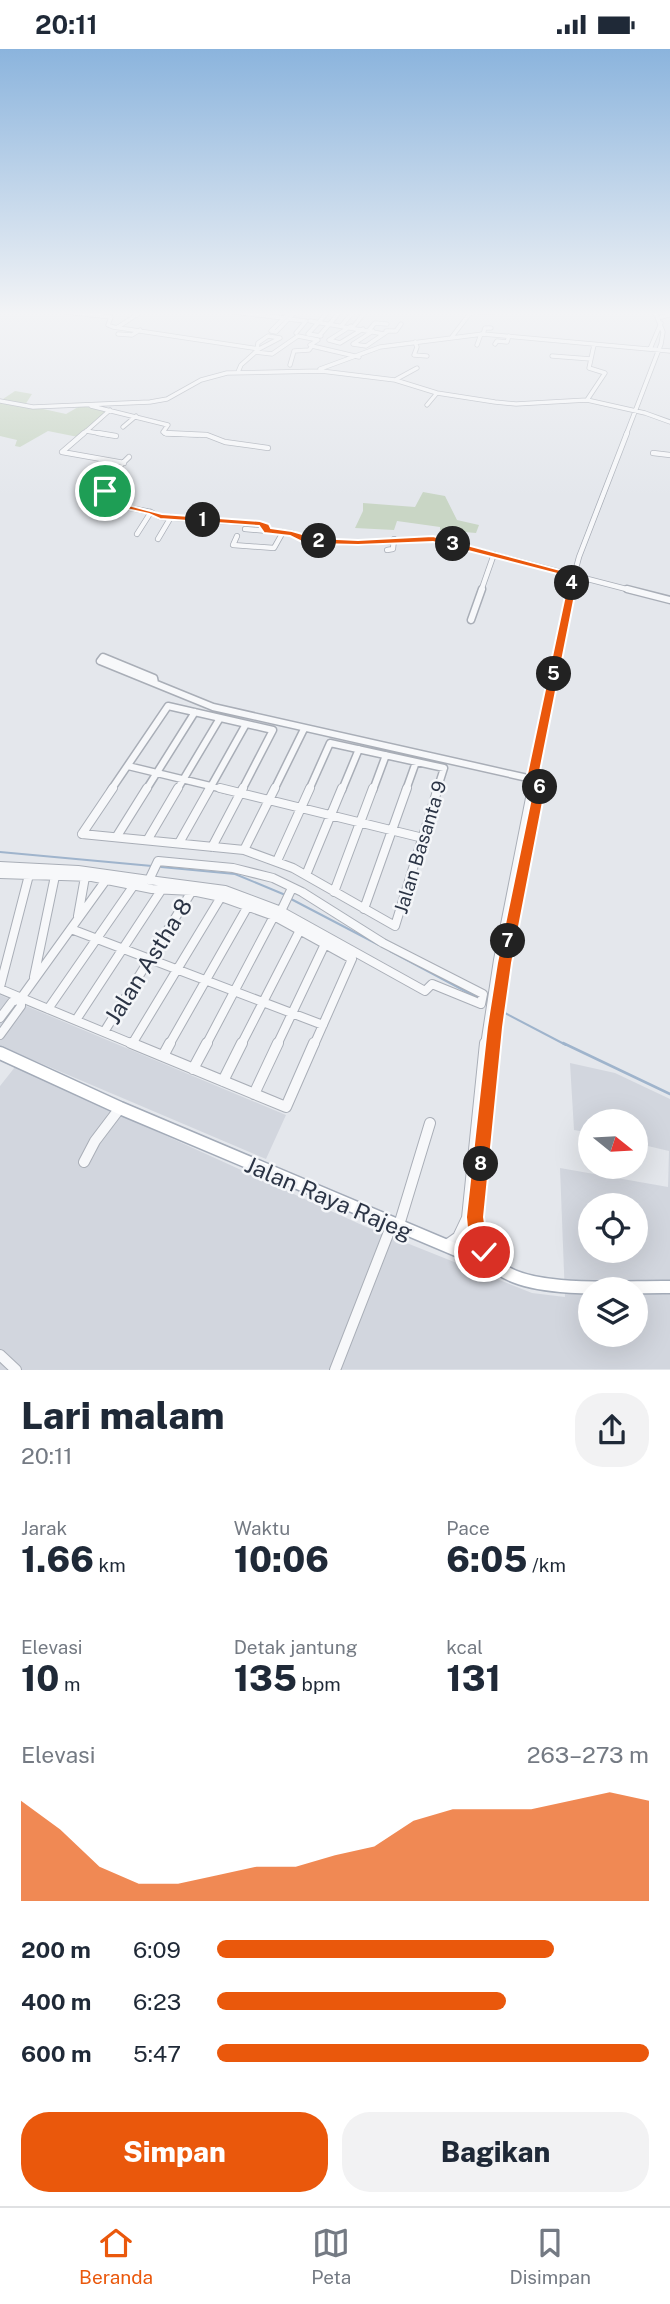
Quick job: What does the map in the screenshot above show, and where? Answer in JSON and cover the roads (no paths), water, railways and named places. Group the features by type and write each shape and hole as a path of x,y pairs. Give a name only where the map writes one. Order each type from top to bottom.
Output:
{"main road":[{"name":"Jalan Raya Rajeg","path":"0,1053 120,1108 499,1268 509,1276 541,1285 670,1287"}],"street":[{"path":"0,401 33,407 150,402 171,396 206,378 229,374"},
{"path":"344,374 395,380 437,393 516,404 587,400 670,422"},
{"path":"395,380 407,374"},
{"path":"587,400 606,374"},
{"path":"441,1245 455,1242 463,1231 467,1218 487,1025 574,575 649,374"},
{"path":"427,405 437,393"},
{"path":"80,405 168,425 164,433 207,435 225,442 268,448"},
{"path":"110,410 62,452 124,463"},
{"path":"123,427 136,416"},
{"path":"86,431 116,436"},
{"path":"653,453 670,455"},
{"path":"128,457 97,488 118,496 125,507 155,515 260,524 266,526 267,531"},
{"path":"137,534 151,512"},
{"path":"158,539 171,517"},
{"path":"246,529 283,532 316,541 358,543 433,539 670,600"},
{"path":"258,547 267,531"},
{"path":"237,536 233,545 274,548 283,532"},
{"path":"387,550 393,549 394,539"},
{"path":"471,621 494,554"},
{"path":"102,659 143,675 191,701 304,729 541,781 504,963 475,1217 467,1242 458,1252"},
{"path":"212,847 273,730 168,706 82,834 148,839 212,847 244,850 277,861 306,875 365,909 416,762 330,743 277,861"},
{"path":"117,836 195,712"},
{"path":"148,839 220,718"},
{"path":"180,843 246,724"},
{"path":"244,850 304,729"},
{"path":"306,875 359,749"},
{"path":"334,892 386,755"},
{"name":"Jalan Basanta 9","path":"365,909 395,926 444,768 416,762"},
{"path":"128,766 423,838"},
{"path":"0,866 78,870 149,880 225,890 278,913 425,991 432,984 482,999 395,950 327,906 290,894 261,874 210,863 173,864 158,861 149,880"},
{"path":"0,874 29,875 55,876 85,877 221,897 278,913 300,930 352,959 286,1107 0,988 29,875"},
{"path":"34,979 55,876"},
{"path":"77,920 85,877"},
{"path":"0,1018 12,1002 20,998 106,880"},
{"path":"48,1009 134,885"},
{"path":"76,1020 162,889"},
{"name":"Jalan Astha 8","path":"104,1032 192,891"},
{"path":"193,1069 290,894"},
{"path":"132,1044 221,897"},
{"path":"163,1056 247,906"},
{"path":"71,929 323,1024"},
{"path":"223,1081 300,930"},
{"path":"254,1094 325,944"},
{"path":"0,1035 21,1006 20,998"},
{"path":"84,1162 95,1141 120,1108"},
{"path":"335,1370 395,1226 430,1123"},
{"path":"475,1217 484,1252 499,1268"},
{"path":"0,1355 16,1370"}],"waterway":[{"path":"0,852 152,866"},
{"path":"161,867 235,874 283,894"},
{"path":"291,899 379,945"},
{"path":"390,951 478,998"},
{"path":"501,1011 566,1045"},
{"path":"563,1043 670,1094"}]}
